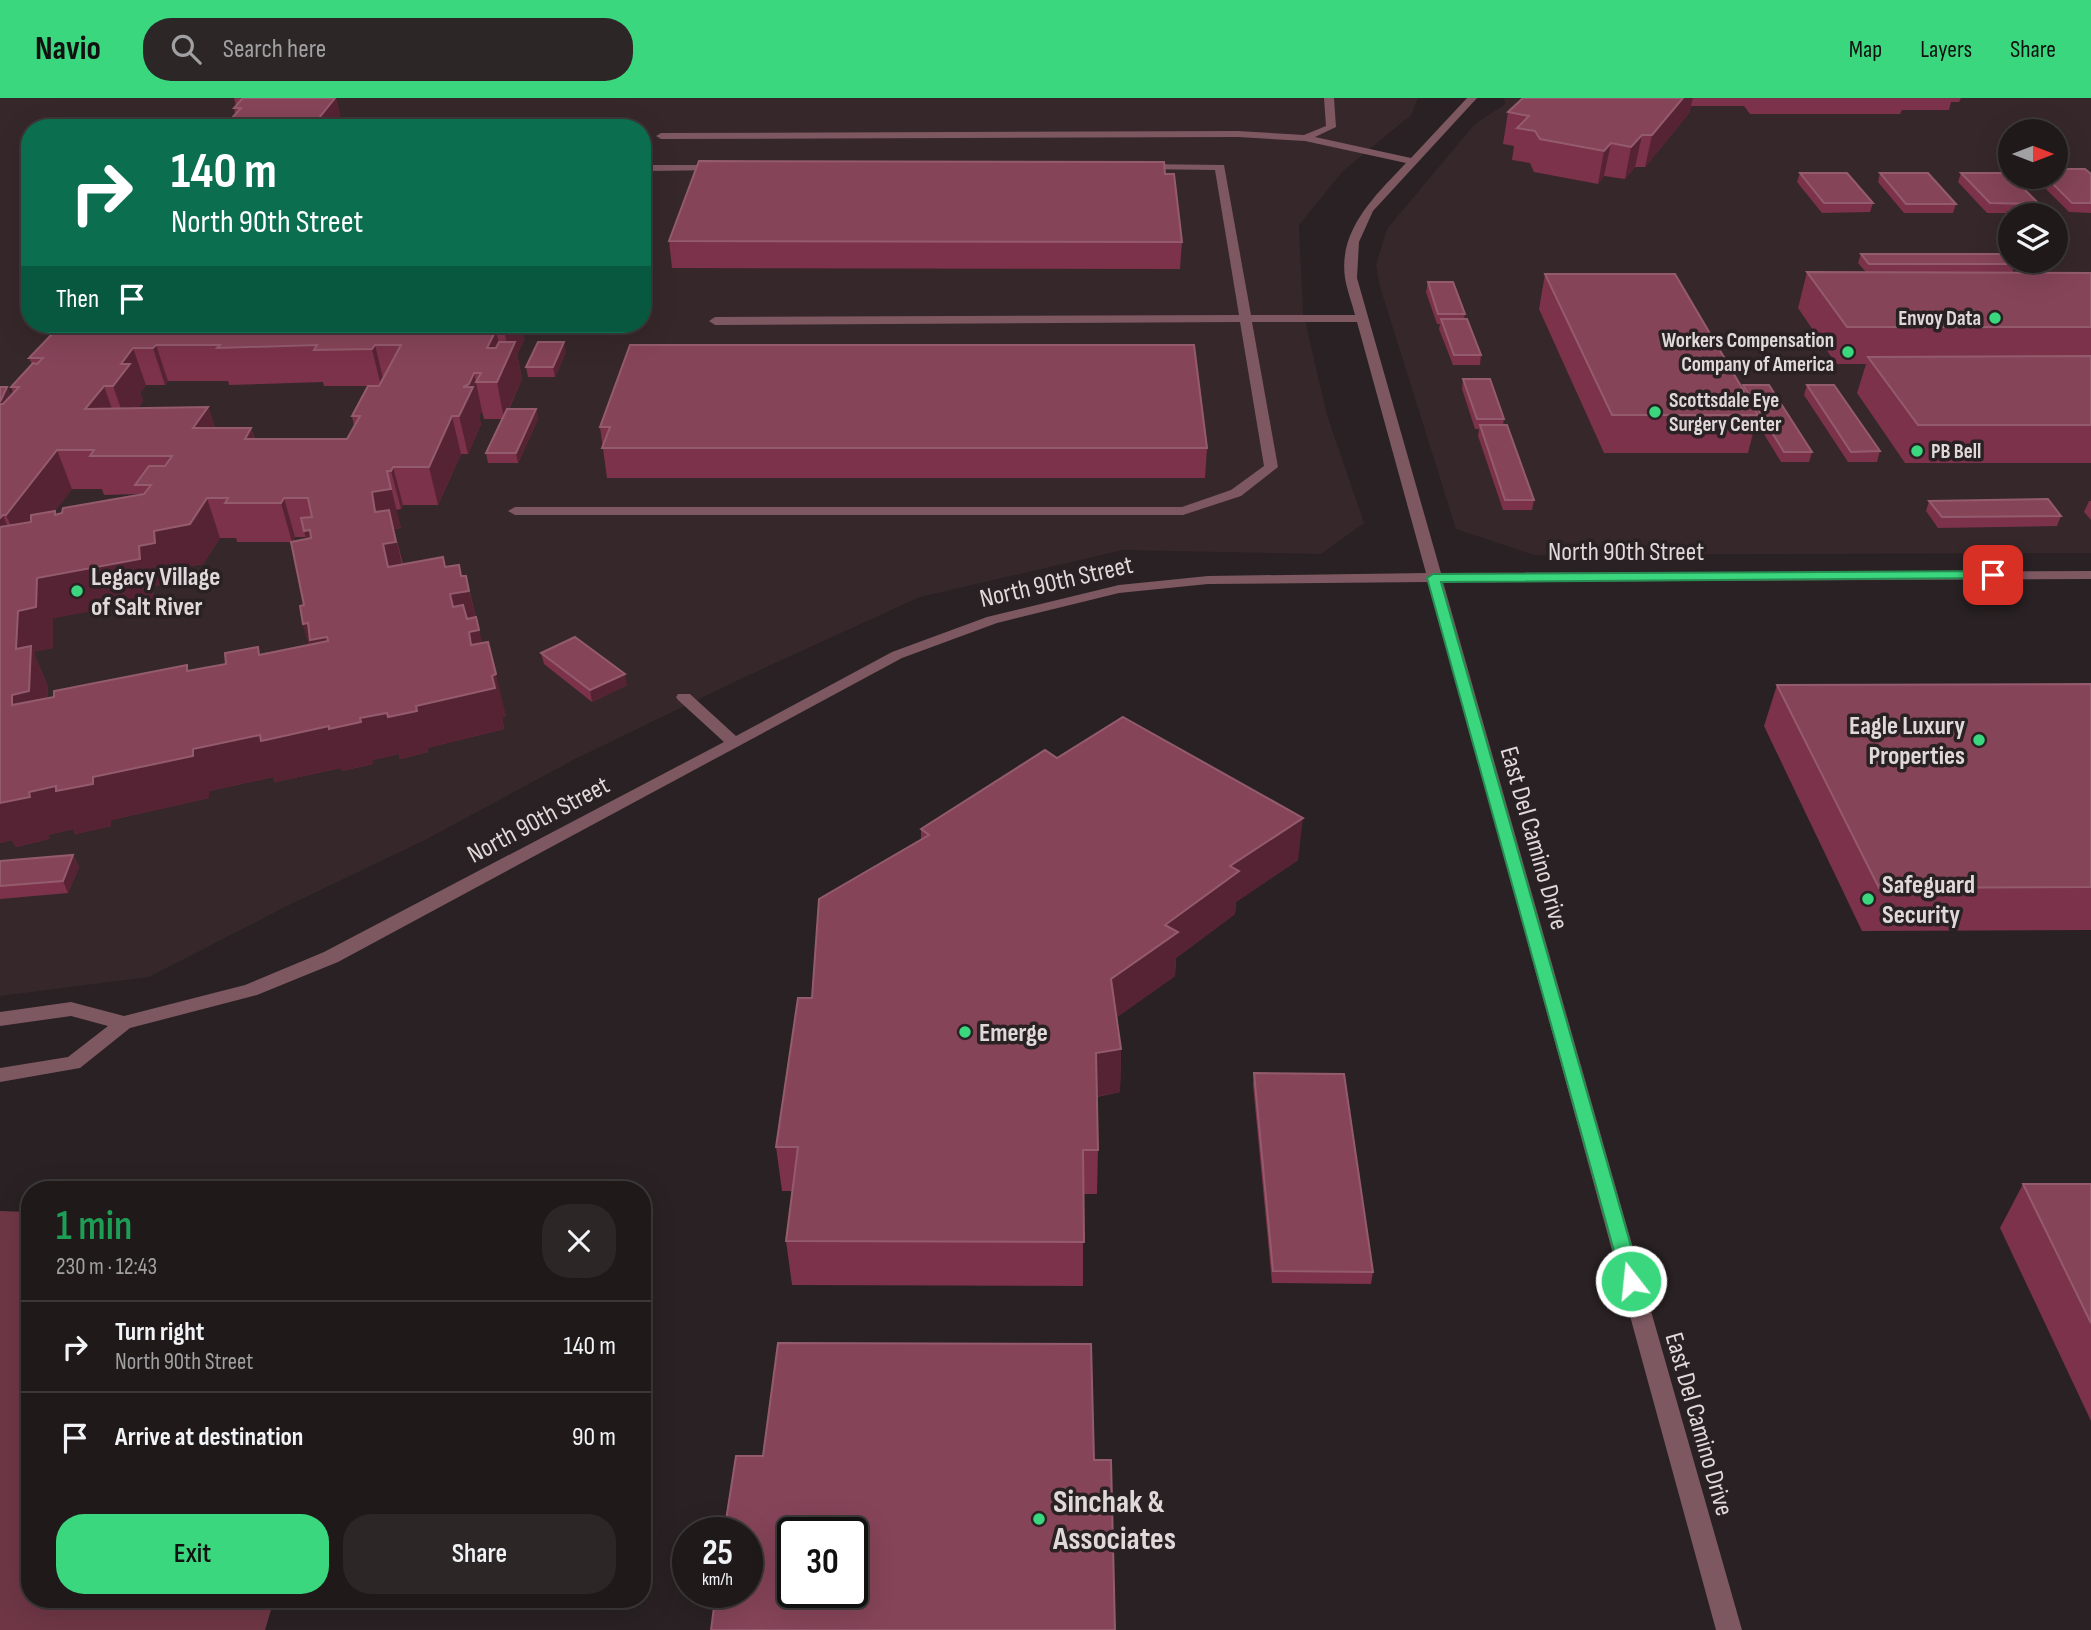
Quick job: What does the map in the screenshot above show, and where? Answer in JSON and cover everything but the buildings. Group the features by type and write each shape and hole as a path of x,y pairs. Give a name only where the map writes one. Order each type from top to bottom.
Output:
{"street":[{"path":"1122,167 1305,138 1331,127 1329,98"},
{"name":"East Del Camino Drive","path":"1472,98 1369,209 1351,244 1351,278 1728,1630"},
{"path":"661,136 1218,150"},
{"path":"1305,138 1412,161"},
{"path":"515,511 1183,511 1236,493 1272,467 1218,150"},
{"path":"651,168 731,168"},
{"path":"715,321 1362,318"},
{"name":"North 90th Street","path":"0,1075 73,1063 124,1023 250,990 331,957 897,655 1035,607 1119,589 1208,580 2091,575"},
{"path":"684,697 734,743"},
{"name":"North 90th Street","path":"0,1019 71,1009 124,1023"}],"shaded area":[{"path":"0,98 1418,98 1411,115 1343,171 1299,225 1303,312 1327,415 1364,523 1321,554 1123,550 920,597 577,758 425,840 287,906 149,977 0,996"},
{"path":"1504,98 2091,98 2091,553 1534,555 1456,529 1380,287 1376,265 1387,229 1474,125 1505,104"},
{"path":"0,1211 21,1212 21,1608 272,1608 265,1630 0,1630"}],"place":[{"name":"Envoy Data","path":"1995,318"},
{"name":"Workers Compensation Company of America","path":"1848,352"},
{"name":"Scottsdale Eye Surgery Center","path":"1655,412"},
{"name":"PB Bell","path":"1917,451"},
{"name":"Legacy Village of Salt River","path":"77,591"},
{"name":"Eagle Luxury Properties","path":"1979,740"},
{"name":"Safeguard Security","path":"1868,899"},
{"name":"Emerge","path":"965,1032"},
{"name":"Sinchak & Associates","path":"1039,1519"}],"route":[{"path":"1631,1281 1433,578 1993,575"}]}
